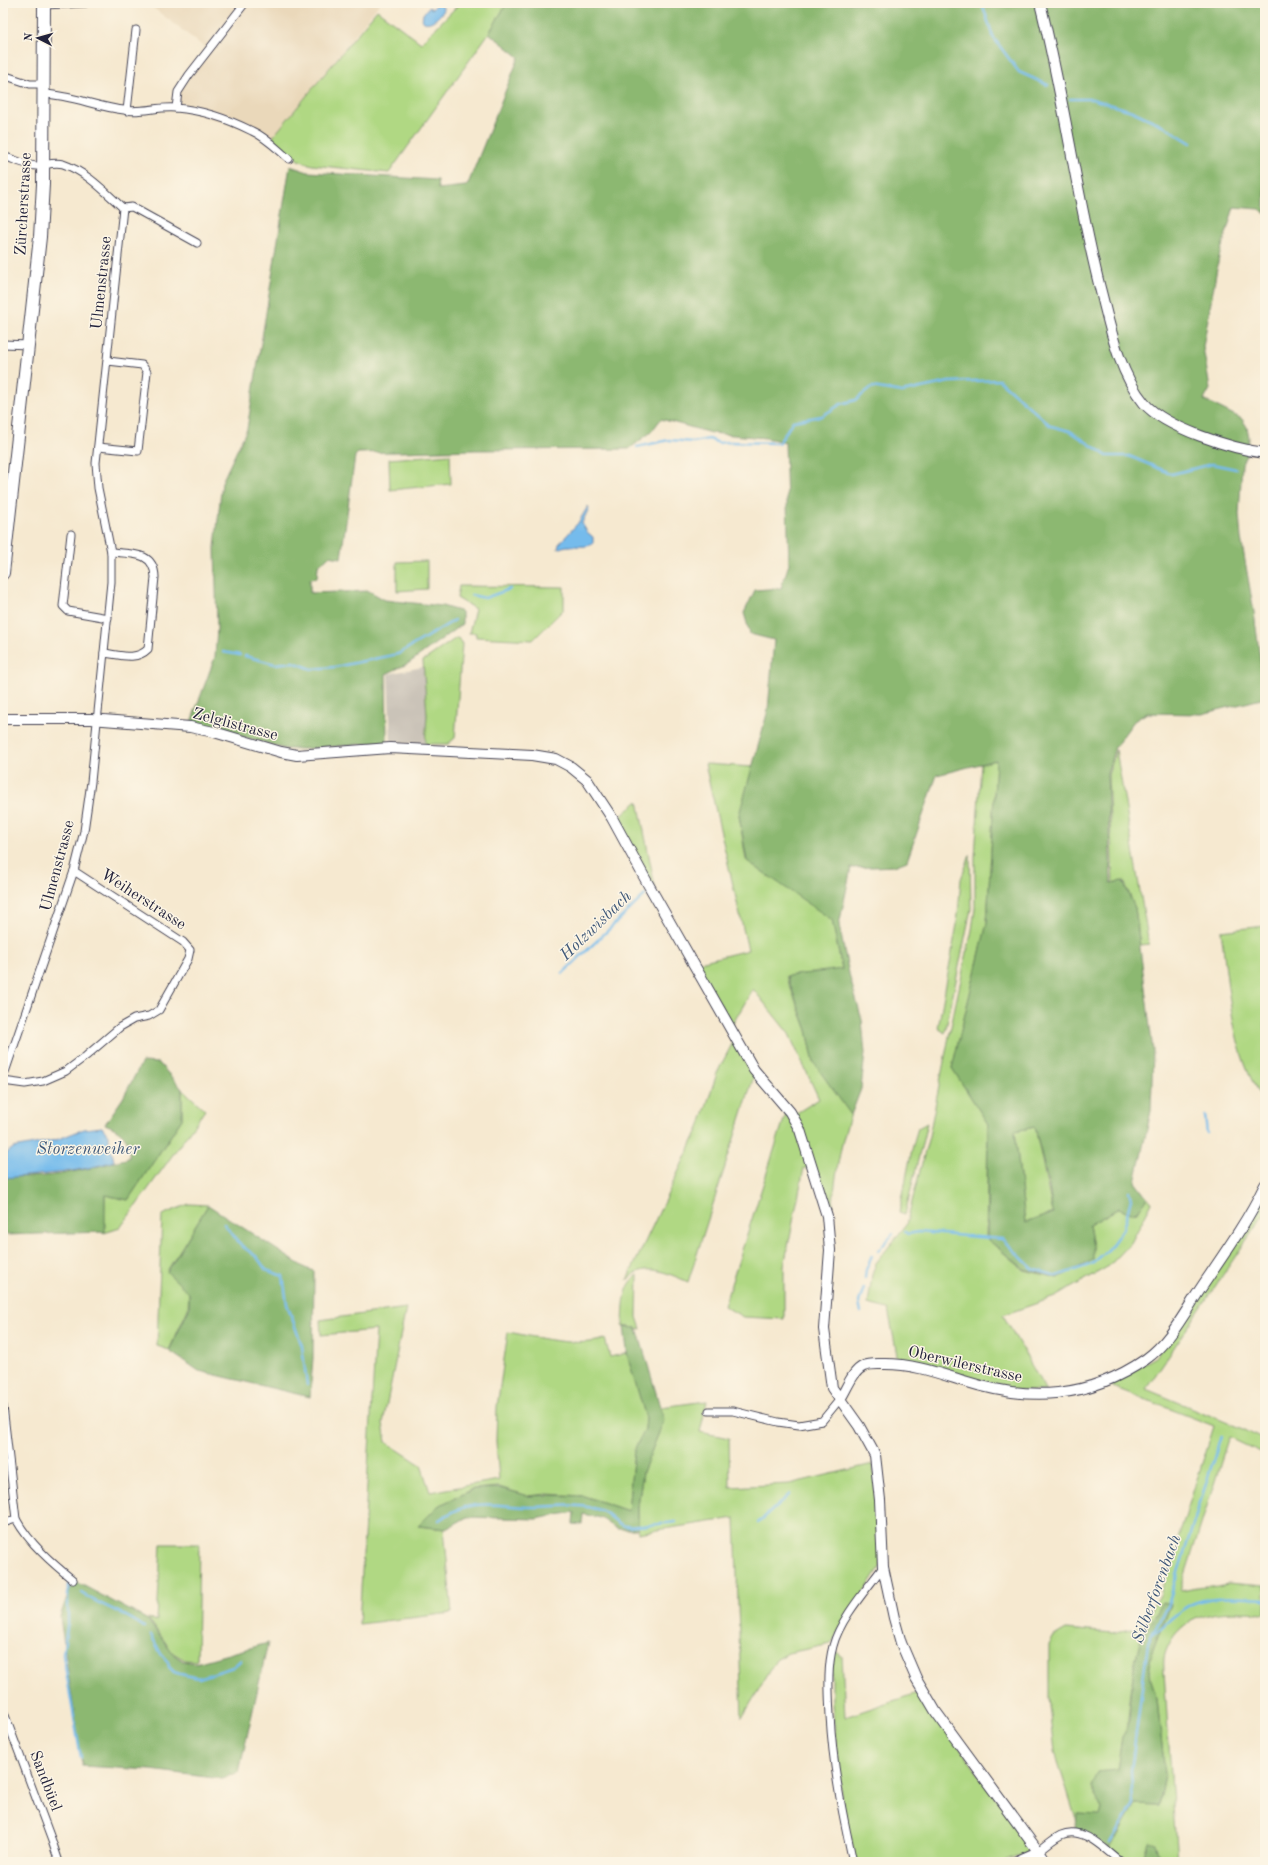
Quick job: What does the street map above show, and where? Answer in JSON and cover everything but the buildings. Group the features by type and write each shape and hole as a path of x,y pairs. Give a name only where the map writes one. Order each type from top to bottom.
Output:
{"main road":[{"name":"Zürcherstrasse","path":"3,568 40,237 43,164 44,4"}],"street":[{"path":"44,4 86,3"},
{"path":"176,108 178,92 189,75 245,3"},
{"path":"1040,3 1070,141 1086,232 1118,352 1131,386 1145,404 1158,415 1194,434 1248,451 1265,453"},
{"path":"126,111 136,30"},
{"path":"3,75 60,95 105,107 126,111 176,108 213,116 253,131 270,142 289,158"},
{"path":"3,156 39,166 43,164 63,164 81,172 123,208 132,208 197,243"},
{"name":"Ulmenstrasse","path":"3,1080 74,871 84,831 91,782 108,618 111,552 98,488 96,462 108,361 123,208"},
{"path":"3,344 29,345"},
{"path":"98,448 138,451 147,372 142,365 108,361"},
{"path":"71,534 63,606 68,611 108,618"},
{"path":"104,653 132,657 139,656 148,649 155,577 155,569 152,563 144,556 111,552"},
{"name":"Zelglistrasse","path":"3,719 97,720 195,727 248,741 281,752 297,755 390,748 532,755 556,759 571,767 587,780 612,818 754,1070 790,1112 800,1130 827,1216 830,1250 824,1329 832,1388 864,1434 877,1463 883,1567 894,1618 916,1678 936,1712 1046,1862"},
{"name":"Weiherstrasse","path":"3,1080 25,1084 43,1081 66,1071 86,1056 120,1026 134,1019 149,1016 159,1010 188,959 190,950 183,942 74,871"},
{"name":"Oberwilerstrasse","path":"709,1411 733,1411 799,1425 822,1421 840,1400 856,1372 864,1366 870,1365 902,1364 921,1367 972,1384 1021,1395 1049,1394 1083,1389 1116,1376 1147,1358 1164,1341 1246,1221 1265,1185"},
{"path":"3,1406 16,1519 22,1530 73,1580"},
{"path":"3,1523 16,1519"},
{"path":"853,1862 834,1769 829,1703 830,1663 833,1646 841,1626 883,1567"},
{"name":"Sandbüel","path":"3,1710 59,1862"},
{"path":"1014,1862 1038,1852 1060,1835 1077,1833 1085,1836 1121,1862"}],"shaded area":[{"path":"147,3 380,3 270,142 253,131 176,108 178,92 208,50"},
{"path":"423,667 427,715 424,744 391,742 388,674"}],"green space":[{"path":"460,3 507,3 489,33 389,173 312,165 298,160 272,138 377,10 421,43"},
{"path":"507,3 1265,3 1265,214 1260,209 1234,207 1219,257 1203,347 1210,389 1204,400 1242,419 1247,427 1249,438 1248,451 1242,464 1239,514 1241,538 1254,612 1265,698 1202,714 1147,713 1134,721 1115,747 1107,774 1111,883 1123,881 1135,908 1153,1051 1151,1111 1135,1182 1147,1198 1138,1211 1131,1213 1119,1208 1089,1225 1093,1247 1093,1260 1058,1278 1024,1269 987,1239 988,1124 952,1068 987,923 996,760 937,775 907,861 894,866 851,868 839,925 850,978 862,1020 865,1053 861,1089 851,1115 814,1063 807,1030 787,976 842,969 832,920 747,861 739,815 768,710 774,640 750,634 744,613 755,590 781,588 789,564 785,442 766,438 711,433 661,419 651,432 629,449 475,450 358,453 355,456 341,558 329,556 318,566 317,578 310,579 310,593 369,591 385,600 442,606 462,612 462,624 409,663 386,674 387,742 304,749 285,749 191,722 215,657 217,628 215,547 222,482 247,429 290,166 308,172 437,180 438,189 466,186 519,57 489,33","holes":["1035,1127 1049,1187 1053,1213 1025,1223 1015,1131"]},
{"path":"450,454 451,484 390,490 389,459"},
{"path":"427,561 427,589 397,591 397,562"},
{"path":"459,586 564,587 564,609 533,640 476,637 476,633 469,633 475,609 457,598"},
{"path":"456,638 460,639 462,644 455,738 448,744 425,744 427,715 423,661"},
{"path":"1116,750 1149,944 1140,945 1135,908 1124,881 1113,883 1108,775"},
{"path":"996,760 987,923 952,1068 988,1124 986,1238 1024,1270 1058,1278 1092,1260 1093,1247 1089,1225 1119,1208 1131,1213 1138,1212 1146,1197 1152,1202 1131,1243 1109,1266 1055,1297 1003,1315 1046,1391 1021,1391 961,1377 927,1364 898,1360 888,1309 868,1304 872,1275 876,1263 906,1225 929,1136 972,930 975,908 975,857 981,764"},
{"path":"705,764 753,767 739,815 746,860 832,919 842,970 786,976 807,1030 814,1063 851,1114 836,1176 832,1213 829,1214 795,1114 819,1099 789,1034 753,989 732,1025 696,963 748,950"},
{"path":"638,801 656,892 617,820"},
{"path":"970,855 971,909 945,1033 938,1028 957,924 961,879"},
{"path":"1265,926 1265,1103 1245,1064 1238,1043 1229,998 1221,931"},
{"path":"733,1042 754,1076 688,1282 663,1272 650,1270 638,1272 627,1280 699,1128 717,1073"},
{"path":"142,1062 159,1063 182,1089 182,1119 128,1200 105,1195 105,1232 3,1235 3,1148 6,1149 5,1175 19,1177 35,1177 67,1173 129,1158 127,1140 116,1129 105,1124 123,1098"},
{"path":"182,1089 205,1110 120,1228 104,1233 105,1195 128,1200 182,1119"},
{"path":"786,1113 798,1132 809,1168 804,1168 784,1266 784,1319 743,1317 724,1306"},
{"path":"927,1123 905,1214 899,1212 912,1149 918,1128"},
{"path":"1035,1127 1053,1213 1025,1223 1015,1131"},
{"path":"1265,1191 1265,1217 1262,1217 1146,1389 1245,1430 1265,1441 1265,1454 1229,1437 1180,1591 1228,1583 1265,1586 1265,1613 1235,1612 1206,1616 1193,1620 1181,1628 1172,1639 1165,1654 1164,1665 1177,1862 1161,1862 1148,1843 1142,1862 1124,1862 1108,1851 1134,1805 1159,1806 1165,1774 1157,1699 1151,1681 1149,1660 1170,1604 1163,1602 1140,1642 1134,1667 1128,1727 1122,1737 1117,1771 1098,1772 1091,1787 1102,1808 1100,1816 1078,1814 1076,1820 1055,1752 1049,1697 1049,1645 1054,1636 1066,1629 1112,1633 1135,1628 1147,1618 1160,1595 1214,1426 1113,1387 1110,1382 1156,1357"},
{"path":"189,1204 208,1205 167,1271 189,1292 188,1309 169,1350 157,1346 162,1215"},
{"path":"208,1205 305,1268 314,1271 313,1358 310,1397 199,1371 169,1351 189,1309 189,1293 167,1272"},
{"path":"638,1275 637,1317 641,1329 623,1326 626,1291"},
{"path":"406,1308 383,1423 386,1442 421,1465 430,1492 499,1480 496,1441 497,1407 508,1332 570,1342 605,1339 610,1357 627,1353 646,1418 645,1429 634,1450 628,1511 584,1496 547,1494 528,1496 499,1487 473,1489 438,1506 418,1526 444,1529 452,1613 359,1624 376,1330 321,1335 320,1320"},
{"path":"624,1327 637,1328 664,1420 643,1472 638,1506 638,1529 617,1529 601,1518 583,1514 582,1525 573,1524 574,1512 536,1519 467,1517 446,1529 418,1526 438,1506 474,1489 500,1488 529,1496 584,1496 628,1511 634,1450 645,1429 646,1418 628,1358"},
{"path":"707,1401 700,1432 729,1438 730,1487 789,1484 873,1464 881,1566 831,1644 788,1653 776,1660 742,1718 735,1518 638,1533 638,1506 643,1472 664,1420 661,1407"},
{"path":"161,1544 199,1544 197,1661 185,1660 173,1653 148,1618 157,1621"},
{"path":"73,1580 148,1620 173,1654 183,1661 196,1663 268,1643 239,1772 223,1778 214,1778 151,1770 82,1766 60,1617"},
{"path":"1163,1602 1170,1604 1149,1660 1151,1681 1157,1699 1165,1774 1159,1806 1135,1805 1110,1849 1076,1828 1077,1814 1100,1815 1102,1808 1091,1787 1097,1772 1117,1770 1122,1737 1128,1727 1134,1667 1140,1642"},
{"path":"835,1651 842,1656 845,1717 920,1692 1033,1850 1004,1862 856,1862 841,1795 832,1703 832,1665"},
{"path":"1148,1842 1155,1844 1161,1862 1142,1862"}],"water":[{"path":"437,4 442,6 444,10 432,21 427,23 424,22 422,20 423,14 429,7 432,9"},
{"path":"588,506 589,508 582,523 587,532 593,537 593,544 589,546 567,546 558,549 559,544 578,523"},
{"name":"Storzenweiher","path":"102,1127 108,1135 114,1161 87,1168 60,1172 6,1178 3,1176 7,1153 13,1148 56,1140 84,1129"}],"waterway":[{"path":"982,3 993,37 1019,72 1048,85"},
{"path":"1070,99 1092,99 1132,111 1162,125 1191,143"},
{"path":"637,447 669,440 693,442 709,439 719,443 779,443 793,421 822,416 841,404 856,400 872,387 902,392 949,382 999,380 1051,426 1070,431 1107,456 1129,456 1172,474 1212,464 1236,469"},
{"path":"471,595 485,598 510,589"},
{"path":"245,656 275,664 293,662 312,669 335,667 398,654 455,620"},
{"path":"223,652 240,655"},
{"name":"Holzwisbach","path":"562,974 645,895"},
{"path":"1205,1116 1207,1133"},
{"path":"905,1232 908,1234 918,1232 1002,1239 1033,1269 1057,1276 1092,1264 1108,1250 1123,1229 1131,1199 1129,1191"},
{"path":"224,1224 242,1246 257,1257 266,1270 283,1276 287,1304 302,1346 307,1385"},
{"path":"878,1251 893,1234"},
{"path":"865,1278 866,1270 872,1256"},
{"path":"861,1312 859,1302 864,1288"},
{"name":"Silberforenbach","path":"1110,1844 1133,1805 1131,1770 1148,1643 1168,1604 1221,1436"},
{"path":"758,1523 790,1494"},
{"path":"439,1520 461,1508 481,1504 491,1504 526,1507 583,1506 602,1511 625,1526 642,1526 676,1522"},
{"path":"68,1585 68,1621 63,1654 81,1758"},
{"path":"81,1593 96,1602 129,1617 144,1627"},
{"path":"1153,1635 1179,1612 1197,1602 1214,1598 1265,1599"},
{"path":"151,1635 161,1654 168,1662 169,1667 174,1672 180,1674 199,1678 233,1667 241,1660"}]}
